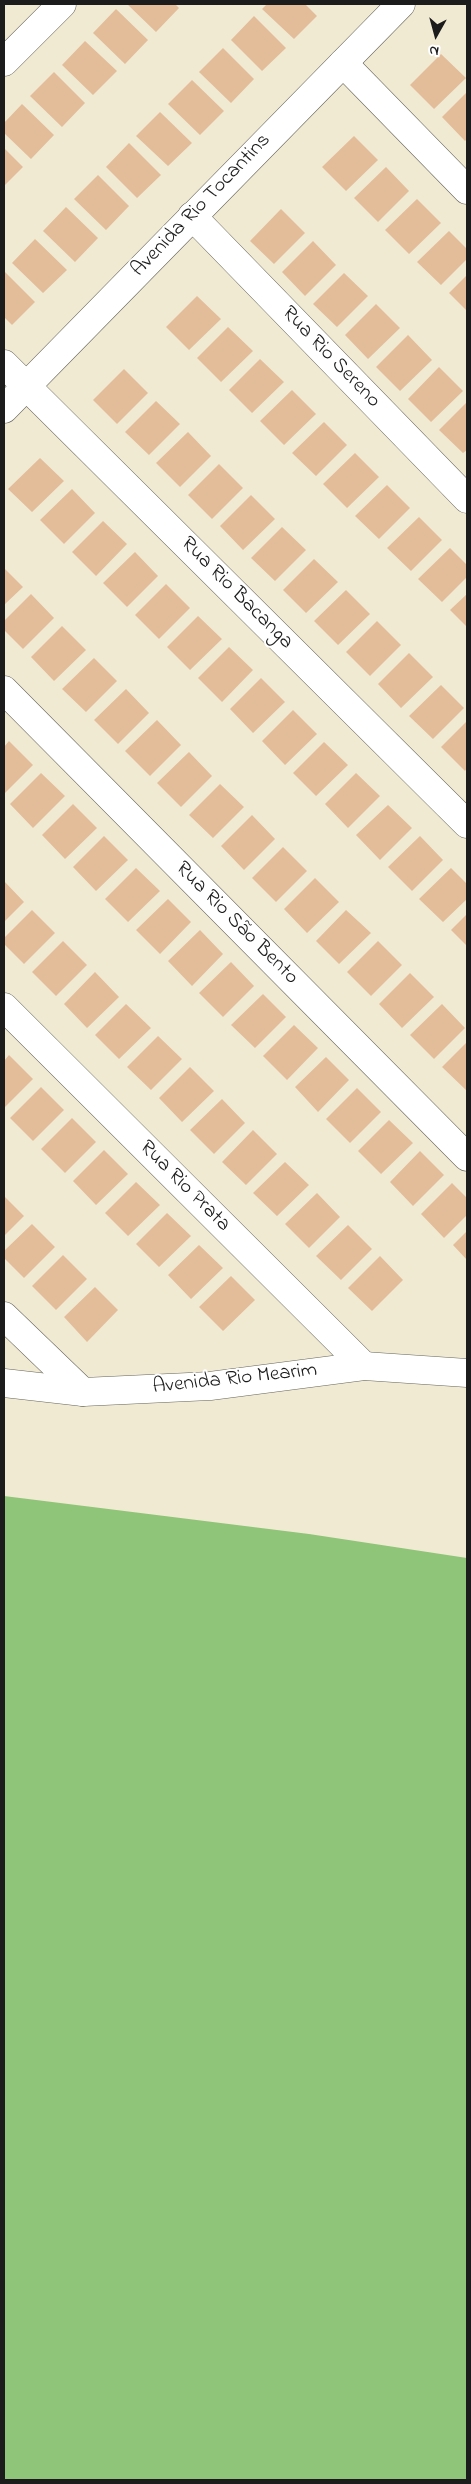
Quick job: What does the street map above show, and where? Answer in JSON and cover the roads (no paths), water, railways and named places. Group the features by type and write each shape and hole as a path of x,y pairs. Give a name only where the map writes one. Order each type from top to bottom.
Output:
{"street":[{"path":"4,62 62,4"},
{"name":"Avenida Rio Tocantins","path":"4,409 401,4"},
{"path":"343,63 467,190"},
{"name":"Rua Rio Sereno","path":"192,216 467,499"},
{"name":"Rua Rio Bacanga","path":"4,364 467,824"},
{"name":"Rua Rio São Bento","path":"4,690 467,1157"},
{"name":"Rua Rio Prata","path":"4,1007 364,1366"},
{"path":"4,1316 83,1392"},
{"name":"Avenida Rio Mearim","path":"4,1383 83,1392 210,1386 364,1366 467,1374"}]}
